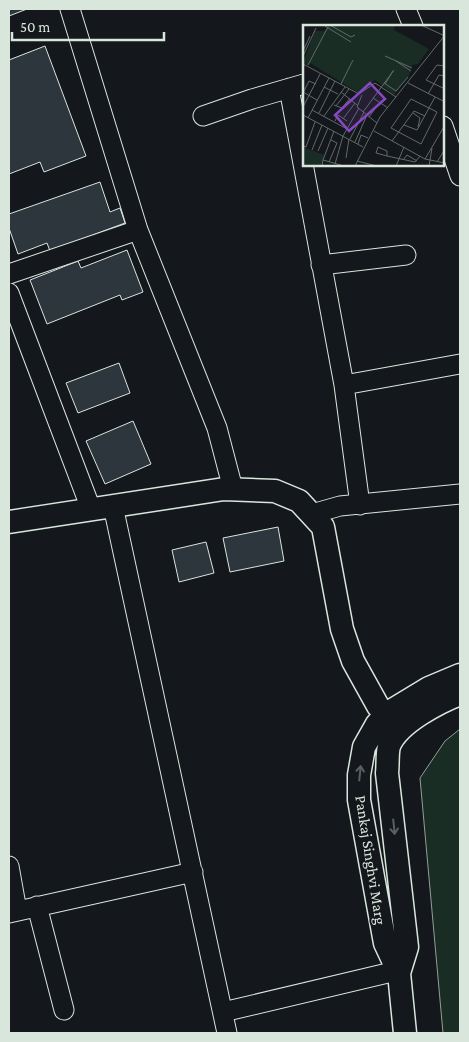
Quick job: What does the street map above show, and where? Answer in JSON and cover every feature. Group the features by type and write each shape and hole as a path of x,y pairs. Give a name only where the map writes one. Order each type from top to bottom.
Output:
{"street":[{"path":"70,9 138,230 218,428 233,489"},
{"path":"406,9 413,25"},
{"path":"202,116 297,86 303,133"},
{"path":"444,129 460,176"},
{"path":"307,166 320,265 344,385 360,506"},
{"path":"9,274 138,230"},
{"path":"320,265 406,255"},
{"path":"9,293 102,508 193,872 227,1033"},
{"path":"344,385 460,364"},
{"path":"9,522 224,489 275,491 299,501 323,527 342,629 353,661 374,700 393,722"},
{"path":"312,514 340,506 360,506 460,494"},
{"name":"Pankaj Singhvi Marg","path":"399,973 407,947 387,773 393,722 429,688 460,675"},
{"name":"Pankaj Singhvi Marg","path":"405,1033 399,973 385,942 359,800 359,775 364,747 377,724 393,722 460,694"},
{"path":"9,866 13,912 193,872"},
{"path":"37,906 64,1010"},
{"path":"223,1012 392,972 399,973"}],"green space":[{"path":"460,729 460,1033 443,1033 420,778 445,741"}],"building":[{"path":"9,9 27,9 9,16"},
{"path":"45,46 86,156 44,172 40,162 9,174 9,60"},
{"path":"100,182 110,212 120,208 125,223 50,251 47,243 18,254 9,228 9,214"},
{"path":"127,250 143,292 122,300 120,295 47,324 30,280 78,261 81,268"},
{"path":"119,363 130,393 78,413 66,383"},
{"path":"133,421 151,464 105,484 86,441"},
{"path":"278,527 284,561 230,572 223,538"},
{"path":"206,542 214,573 179,582 172,550"}]}
